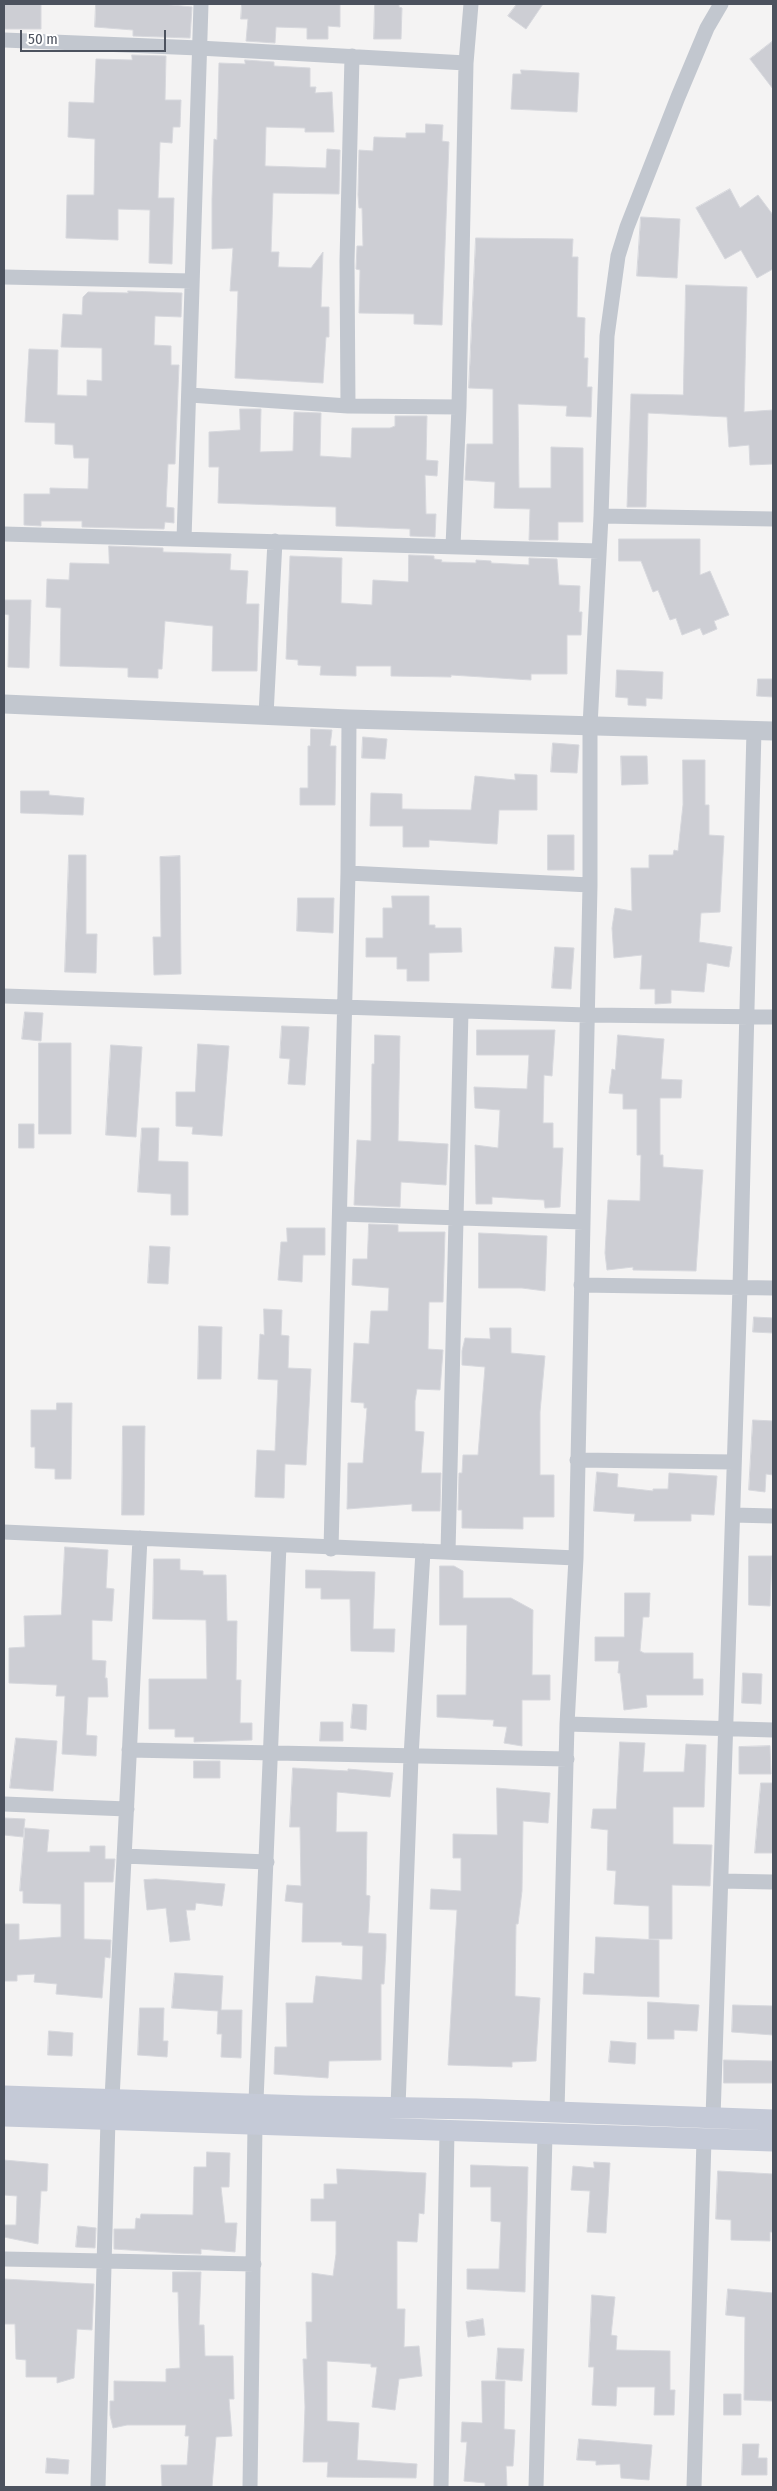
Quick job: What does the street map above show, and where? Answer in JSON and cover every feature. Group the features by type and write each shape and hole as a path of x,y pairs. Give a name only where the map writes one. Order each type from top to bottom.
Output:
{"main road":[{"path":"4,2096 773,2120"},
{"path":"4,2116 773,2141"}],"street":[{"path":"184,538 201,4"},
{"path":"453,546 459,407 466,63 471,4"},
{"path":"557,2112 567,1724 576,1558 590,885 590,726 601,516 604,378 611,302 618,256 678,97 707,28 721,4"},
{"path":"4,40 200,48 466,63"},
{"path":"348,406 347,261 352,56"},
{"path":"4,277 192,281"},
{"path":"190,395 348,406 459,407"},
{"path":"601,516 773,519"},
{"path":"4,534 599,550"},
{"path":"266,715 275,541"},
{"path":"4,704 349,719 773,731"},
{"path":"332,1548 348,873 349,719"},
{"path":"713,2118 740,1287 754,730"},
{"path":"348,873 590,885"},
{"path":"4,996 587,1015 773,1016"},
{"path":"448,1552 461,1011"},
{"path":"340,1214 582,1222"},
{"path":"581,1285 773,1288"},
{"path":"577,1460 734,1462"},
{"path":"733,1515 773,1516"},
{"path":"4,1532 576,1558"},
{"path":"112,2099 140,1538"},
{"path":"250,2487 255,2125 279,1544"},
{"path":"398,2107 411,1757 423,1551"},
{"path":"567,1724 773,1730"},
{"path":"129,1750 567,1759"},
{"path":"4,1804 127,1809"},
{"path":"124,1856 267,1862"},
{"path":"721,1881 773,1882"},
{"path":"98,2487 108,2120"},
{"path":"441,2487 447,2130"},
{"path":"536,2487 545,2134"},
{"path":"694,2487 704,2139"},
{"path":"4,2259 254,2264"}],"building":[{"path":"4,4 41,4 41,29 4,29"},
{"path":"96,4 162,4 192,7 190,38 133,36 133,30 95,27"},
{"path":"242,4 340,4 340,27 328,26 328,39 307,39 307,28 276,27 275,43 246,41 248,19 241,19"},
{"path":"375,4 399,4 399,7 402,8 401,39 374,39"},
{"path":"517,4 543,4 526,29 508,16"},
{"path":"773,41 773,89 750,59"},
{"path":"132,55 166,56 165,100 181,100 180,127 173,127 172,143 160,142 158,198 174,198 172,264 149,263 150,210 118,209 118,240 66,238 67,195 94,195 95,139 68,137 69,102 94,103 96,59 132,60"},
{"path":"245,60 274,62 274,66 310,68 310,87 316,87 315,93 332,92 334,132 305,132 305,128 266,127 265,166 326,168 327,149 340,150 339,194 273,193 271,252 279,252 278,267 311,268 323,252 321,307 329,307 329,337 326,337 323,383 235,378 238,291 230,291 233,248 212,249 212,199 214,139 217,140 219,63 245,64"},
{"path":"521,70 579,73 577,112 511,109 513,74 521,74"},
{"path":"426,124 443,125 442,141 449,142 442,325 414,324 414,314 359,313 360,270 356,269 357,246 363,246 362,208 359,208 358,195 359,150 373,151 374,137 406,138 406,133 425,133"},
{"path":"730,189 740,208 758,195 773,215 773,269 757,278 741,250 725,259 696,208"},
{"path":"641,217 680,219 677,278 637,276"},
{"path":"476,238 573,239 572,257 578,257 577,317 585,318 584,358 588,358 587,387 592,387 591,417 566,416 567,406 518,404 519,488 551,488 551,447 583,448 583,522 558,522 558,540 529,540 530,509 494,508 495,482 465,480 467,444 493,444 493,389 469,388"},
{"path":"686,285 747,287 744,412 773,410 773,464 750,465 749,445 729,447 727,417 648,413 646,507 627,507 631,394 683,395"},
{"path":"128,291 182,293 181,317 155,316 154,345 171,346 171,365 179,365 175,464 168,464 166,507 174,508 174,523 165,522 164,529 82,527 82,521 41,521 41,526 24,525 24,494 50,494 50,488 88,489 89,458 74,458 73,445 55,444 55,423 25,422 29,349 58,350 57,395 87,396 87,380 102,381 102,348 61,347 63,314 82,315 83,297 88,292 128,293"},
{"path":"240,409 261,409 260,452 293,451 294,412 321,413 320,456 351,458 352,428 390,428 395,426 395,416 427,416 426,460 438,461 437,476 425,475 426,514 436,514 435,537 410,536 410,529 336,526 336,507 218,503 219,467 209,467 209,432 240,430"},
{"path":"619,539 700,539 700,575 710,571 729,615 714,621 717,629 703,635 700,628 682,635 676,618 670,620 658,590 653,592 641,561 619,561"},
{"path":"109,546 163,548 163,552 231,554 230,570 248,571 246,604 259,604 257,671 212,671 213,626 165,621 162,669 158,669 158,678 128,677 128,668 60,666 61,608 46,607 47,579 69,580 70,563 109,564"},
{"path":"409,555 434,556 434,559 442,560 441,562 476,563 476,560 491,561 491,563 529,565 529,558 557,559 559,585 580,586 579,612 582,612 581,635 567,635 567,674 531,674 531,680 451,675 451,677 391,676 391,666 356,666 356,676 320,675 321,666 298,665 298,660 286,659 290,556 342,558 341,603 372,605 373,580 408,582"},
{"path":"4,600 31,600 29,668 8,667 9,615 4,614"},
{"path":"617,670 663,672 662,699 646,698 646,706 628,705 628,698 616,697"},
{"path":"758,679 773,679 773,697 757,696"},
{"path":"311,729 332,730 330,746 336,746 335,805 300,805 300,788 308,788 308,746 310,746"},
{"path":"363,737 387,739 385,759 362,758"},
{"path":"553,743 579,745 577,773 551,772"},
{"path":"621,756 647,756 648,784 622,785"},
{"path":"683,760 705,760 705,805 709,805 709,835 724,836 720,912 701,913 699,942 732,947 729,967 707,963 704,992 671,990 671,1003 655,1004 655,989 640,989 642,955 614,958 612,928 615,908 632,911 631,868 649,868 649,855 673,855 674,850 678,851 683,805"},
{"path":"515,774 537,775 537,810 499,810 497,844 429,840 429,847 403,847 403,826 370,826 371,793 402,794 402,809 471,810 475,776 515,780"},
{"path":"21,791 49,791 49,795 84,798 83,815 21,813"},
{"path":"548,835 574,835 574,870 548,870"},
{"path":"69,855 86,855 86,934 97,934 96,973 65,972"},
{"path":"180,856 181,974 154,975 153,937 161,937 160,857"},
{"path":"392,896 429,896 429,925 435,925 435,928 461,928 462,952 429,953 429,981 407,981 407,969 397,969 397,957 366,957 366,938 383,938 383,908 392,908"},
{"path":"298,898 334,898 333,933 297,931"},
{"path":"555,947 574,948 571,989 552,988"},
{"path":"25,1012 43,1013 41,1041 22,1039"},
{"path":"282,1026 309,1027 305,1085 288,1084 290,1059 280,1058"},
{"path":"477,1030 555,1030 552,1076 544,1075 543,1123 553,1123 553,1148 563,1148 560,1207 545,1208 544,1200 492,1197 492,1204 476,1204 475,1145 498,1148 500,1110 475,1108 474,1087 527,1089 529,1055 477,1055"},
{"path":"375,1035 400,1036 398,1141 448,1144 446,1185 401,1182 400,1207 354,1205 357,1140 371,1141 372,1064 374,1064"},
{"path":"618,1035 664,1039 661,1079 682,1080 681,1098 660,1098 660,1155 663,1155 663,1167 703,1170 696,1271 633,1270 633,1267 607,1270 605,1253 608,1200 640,1201 641,1155 637,1155 637,1109 623,1109 623,1094 609,1093 612,1069 615,1070"},
{"path":"39,1043 71,1043 71,1134 39,1134"},
{"path":"198,1044 229,1046 222,1136 192,1134 193,1127 176,1126 176,1092 195,1092"},
{"path":"111,1045 142,1047 136,1137 106,1135"},
{"path":"19,1124 34,1124 34,1148 19,1148"},
{"path":"142,1128 159,1128 158,1161 188,1162 188,1215 171,1215 171,1194 138,1192"},
{"path":"369,1224 398,1225 398,1232 445,1232 443,1302 429,1302 428,1349 443,1350 440,1390 417,1389 415,1401 415,1431 424,1432 421,1473 441,1473 440,1511 412,1511 412,1504 347,1509 348,1463 363,1463 367,1408 364,1408 364,1403 351,1402 354,1343 369,1344 371,1311 388,1311 389,1288 352,1285 353,1259 367,1259"},
{"path":"287,1228 325,1228 325,1255 303,1255 302,1282 278,1280 281,1242 287,1242"},
{"path":"479,1233 547,1236 545,1291 522,1288 479,1288"},
{"path":"150,1246 170,1247 168,1284 148,1283"},
{"path":"264,1309 282,1310 281,1335 289,1336 288,1368 311,1369 306,1465 285,1464 284,1498 255,1497 257,1450 275,1451 278,1380 258,1379 260,1334 264,1335"},
{"path":"754,1317 773,1318 773,1333 753,1332"},
{"path":"199,1326 222,1327 221,1379 198,1379"},
{"path":"490,1328 511,1328 511,1353 545,1356 540,1412 540,1475 554,1475 554,1517 523,1517 523,1529 462,1528 462,1510 458,1510 459,1473 462,1473 463,1455 478,1455 485,1367 462,1365 462,1351 465,1338 490,1339"},
{"path":"57,1403 72,1403 71,1479 55,1479 55,1469 35,1468 35,1447 31,1447 31,1410 56,1410"},
{"path":"753,1420 773,1421 773,1475 766,1474 765,1492 749,1490"},
{"path":"123,1426 145,1426 144,1515 122,1515"},
{"path":"597,1472 618,1474 617,1487 653,1491 653,1489 668,1489 669,1473 717,1476 714,1515 691,1514 691,1521 634,1521 635,1514 594,1511"},
{"path":"65,1547 108,1550 106,1588 114,1589 112,1621 92,1620 92,1660 106,1661 105,1678 107,1678 108,1697 88,1697 86,1735 97,1736 96,1756 62,1754 65,1696 56,1696 57,1685 9,1683 9,1648 25,1647 24,1616 61,1615"},
{"path":"749,1556 772,1556 770,1606 749,1605"},
{"path":"154,1559 180,1559 180,1570 203,1571 203,1575 226,1575 227,1621 237,1621 236,1680 241,1680 240,1723 252,1723 252,1740 194,1742 194,1737 175,1737 175,1729 149,1729 149,1679 207,1679 206,1620 153,1619"},
{"path":"440,1566 454,1566 463,1571 463,1598 511,1598 533,1610 532,1675 550,1675 550,1700 522,1700 522,1746 504,1743 507,1727 493,1726 494,1720 437,1717 437,1695 466,1695 467,1625 440,1625"},
{"path":"306,1570 375,1572 373,1629 395,1629 394,1652 351,1651 350,1599 321,1599 321,1588 306,1588"},
{"path":"625,1593 650,1593 649,1617 643,1617 640,1651 644,1653 693,1653 693,1679 703,1679 703,1695 646,1695 647,1707 624,1710 620,1673 618,1673 619,1661 595,1661 595,1637 624,1637"},
{"path":"743,1673 762,1674 761,1704 742,1703"},
{"path":"353,1704 367,1705 366,1730 351,1728"},
{"path":"321,1722 343,1722 343,1741 320,1741"},
{"path":"16,1738 57,1741 53,1791 10,1788"},
{"path":"620,1742 645,1743 643,1772 684,1772 686,1744 706,1745 704,1807 673,1807 673,1844 712,1845 710,1886 672,1885 672,1939 649,1939 649,1906 614,1904 616,1871 607,1870 608,1830 591,1828 593,1809 616,1809"},
{"path":"770,1746 771,1774 739,1774 739,1747"},
{"path":"194,1761 220,1761 220,1778 194,1778"},
{"path":"293,1768 348,1771 348,1769 393,1773 390,1797 337,1792 336,1832 367,1832 366,1895 370,1896 368,1933 386,1934 386,1948 384,1984 381,1984 381,2060 329,2061 328,2078 274,2074 275,2047 287,2047 286,2003 313,2003 316,1976 362,1980 363,1946 342,1945 342,1942 302,1942 303,1903 285,1901 287,1885 301,1886 300,1827 290,1827"},
{"path":"761,1783 773,1783 773,1853 755,1853"},
{"path":"497,1788 550,1793 548,1823 523,1821 522,1891 518,1924 516,1924 515,1996 540,1998 536,2061 512,2062 512,2067 448,2065 457,1910 430,1909 431,1889 461,1891 461,1858 453,1858 453,1834 497,1835"},
{"path":"4,1818 25,1819 23,1837 4,1835"},
{"path":"25,1828 49,1830 47,1852 90,1852 90,1846 105,1846 105,1859 115,1859 113,1882 84,1882 84,1939 111,1940 110,1958 105,1957 102,1998 56,1994 57,1984 34,1982 35,1974 17,1975 17,1981 4,1981 4,1924 19,1924 19,1940 61,1937 61,1904 23,1903 23,1891 20,1891"},
{"path":"156,1879 225,1884 222,1906 196,1903 195,1910 186,1910 190,1940 170,1942 166,1908 147,1910 144,1880"},
{"path":"596,1937 659,1940 659,1997 583,1994 584,1973 594,1974"},
{"path":"175,1973 223,1976 221,2010 242,2010 241,2058 221,2057 222,2034 217,2034 218,2011 172,2008"},
{"path":"648,2002 699,2005 697,2031 674,2030 674,2039 648,2039"},
{"path":"733,2005 773,2006 773,2035 732,2032"},
{"path":"140,2008 164,2008 163,2041 168,2041 167,2057 138,2055"},
{"path":"49,2031 73,2033 72,2056 48,2055"},
{"path":"611,2041 636,2043 635,2064 609,2062"},
{"path":"724,2060 773,2061 773,2083 724,2083"},
{"path":"207,2152 230,2153 229,2187 221,2187 225,2223 237,2223 235,2252 201,2249 201,2254 114,2249 114,2229 135,2229 136,2218 140,2219 141,2214 193,2215 194,2167 206,2167"},
{"path":"4,2160 48,2164 47,2191 41,2191 38,2244 4,2237 4,2225 16,2225 17,2196 4,2195"},
{"path":"594,2162 610,2163 606,2233 587,2232 590,2191 571,2190 573,2166 594,2168"},
{"path":"471,2165 528,2167 525,2292 467,2289 467,2269 499,2269 501,2222 491,2221 491,2187 471,2187"},
{"path":"337,2169 426,2173 424,2214 419,2213 417,2242 397,2241 397,2309 405,2309 404,2347 419,2346 422,2376 399,2379 395,2410 372,2407 377,2367 371,2367 371,2364 327,2361 327,2421 359,2423 357,2460 417,2464 416,2478 327,2477 328,2462 303,2462 305,2407 303,2359 307,2359 306,2322 312,2322 312,2273 333,2276 336,2254 336,2221 311,2221 311,2199 324,2199 324,2184 337,2184"},
{"path":"718,2171 773,2174 773,2232 770,2232 770,2241 731,2240 731,2220 716,2219"},
{"path":"78,2226 96,2228 95,2248 76,2247"},
{"path":"173,2272 201,2272 199,2325 204,2325 205,2356 233,2356 234,2399 229,2399 232,2436 216,2437 212,2487 162,2487 161,2465 187,2465 189,2436 185,2436 186,2425 127,2425 113,2428 110,2415 110,2401 114,2401 114,2381 166,2382 166,2369 180,2368 178,2292 173,2292"},
{"path":"4,2279 94,2284 92,2330 77,2329 74,2378 57,2383 57,2377 26,2377 26,2360 16,2359 15,2324 4,2324"},
{"path":"728,2289 773,2293 773,2401 744,2400 745,2317 726,2315"},
{"path":"592,2295 615,2297 611,2335 617,2336 616,2350 670,2351 670,2390 675,2390 674,2415 654,2415 655,2387 617,2387 616,2406 592,2405 594,2367 589,2367"},
{"path":"483,2319 485,2335 468,2337 466,2322"},
{"path":"498,2348 524,2349 522,2381 496,2379"},
{"path":"482,2381 505,2381 504,2429 515,2430 513,2466 506,2466 507,2487 485,2487 485,2483 464,2481 467,2442 461,2442 462,2422 482,2423"},
{"path":"724,2394 741,2394 741,2415 724,2415"},
{"path":"579,2439 652,2445 649,2480 621,2478 620,2464 596,2465 596,2461 577,2460"},
{"path":"743,2444 759,2444 758,2458 767,2458 767,2475 742,2475"},
{"path":"47,2458 69,2460 68,2474 46,2473"}]}
